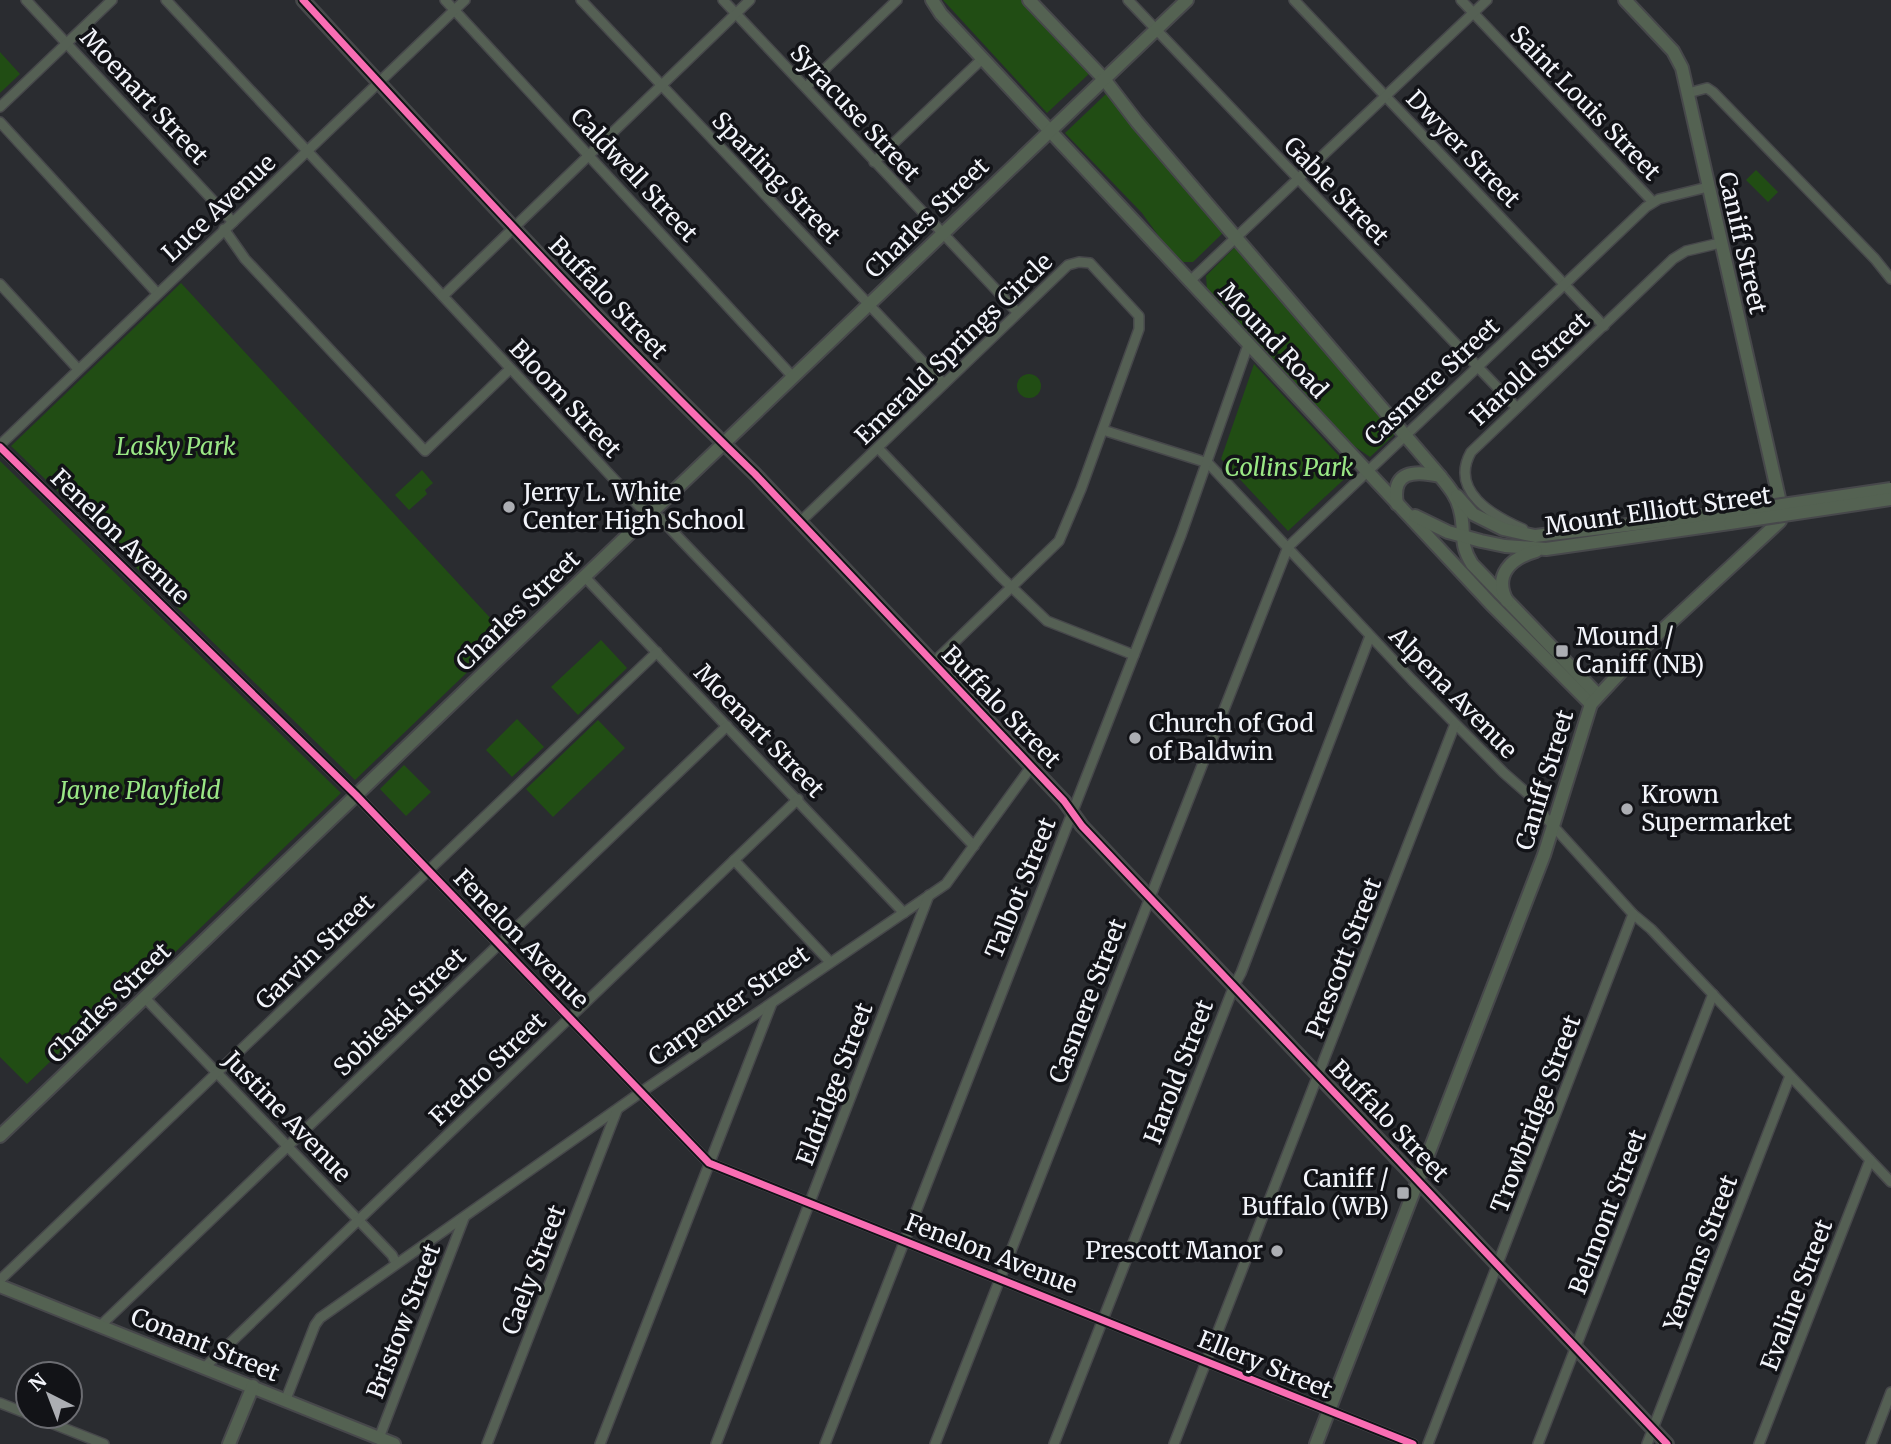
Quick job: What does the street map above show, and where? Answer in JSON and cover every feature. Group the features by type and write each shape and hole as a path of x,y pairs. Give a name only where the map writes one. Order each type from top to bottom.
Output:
{"street":[{"name":"Moenart Street","path":"26,0 233,222"},
{"path":"0,107 112,0"},
{"name":"Bloom Street","path":"166,0 640,508 660,518 974,846"},
{"name":"Buffalo Street","path":"303,0 514,228 800,522 1031,766 1082,826 1667,1444"},
{"name":"Caldwell Street","path":"445,0 793,377"},
{"name":"Luce Avenue","path":"0,446 465,0"},
{"name":"Sparling Street","path":"580,0 943,383"},
{"name":"Syracuse Street","path":"723,0 1017,312"},
{"path":"443,296 750,0"},
{"path":"806,87 897,0"},
{"name":"Mound Road","path":"932,0 941,14 982,59 1051,129 1189,282 1491,604 1594,699"},
{"name":"Mound Road","path":"1029,0 1104,79 1146,132 1440,476 1452,491 1460,508 1461,535 1472,564 1594,699"},
{"name":"Gable Street","path":"1128,0 1517,408"},
{"name":"Charles Street","path":"0,1136 1187,0"},
{"name":"Dwyer Street","path":"1294,0 1604,326"},
{"name":"Saint Louis Street","path":"1461,0 1653,202"},
{"path":"1189,282 1487,0"},
{"path":"1625,0 1673,51 1682,68 1688,93 1707,89 1713,92 1875,259 1891,279"},
{"path":"874,162 982,59"},
{"name":"Caniff Street","path":"1316,1444 1554,827 1594,699 1643,648 1780,521 1780,499 1707,187 1688,93"},
{"path":"0,122 157,293"},
{"name":"Casmere Street","path":"935,1444 1288,547 1653,202 1707,187"},
{"path":"224,229 245,259 425,451 510,369"},
{"name":"Harold Street","path":"1546,543 1490,511 1474,498 1465,480 1465,466 1471,452 1679,254 1720,243"},
{"name":"Emerald Springs Circle","path":"800,522 1068,265 1090,262 1139,316 1139,329 1082,489 1059,541 933,663"},
{"path":"0,284 78,369"},
{"name":"Talbot Street","path":"825,1444 1208,463 1248,345"},
{"name":"Alpena Avenue","path":"1103,430 1208,463 1370,636 1504,774 1536,801 1554,827 1633,914 1651,929 1891,1182"},
{"name":"Fenelon Avenue","path":"0,446 356,795 709,1163 809,1205 1103,1319"},
{"path":"878,448 1011,587 1048,621 1134,655"},
{"path":"1397,504 1395,492 1402,478 1421,471 1440,476"},
{"name":"Mount Elliott Street","path":"1728,518 1891,489"},
{"name":"Mount Elliott Street","path":"1452,491 1473,514 1503,529 1546,543"},
{"name":"Mount Elliott Street","path":"1397,504 1424,522 1505,546 1891,499"},
{"path":"1509,605 1502,587 1508,567 1517,557 1546,543"},
{"name":"Moenart Street","path":"584,576 904,912"},
{"name":"Harold Street","path":"1054,1444 1241,973 1370,636"},
{"name":"Garvin Street","path":"0,1280 657,652"},
{"name":"Prescott Street","path":"1175,1441 1455,723"},
{"name":"Sobieski Street","path":"100,1326 727,726"},
{"name":"Carpenter Street","path":"286,1399 317,1321 617,1109 946,884 1031,766"},
{"name":"Fredro Street","path":"205,1367 798,800"},
{"path":"734,860 830,962"},
{"name":"Eldridge Street","path":"716,1444 929,895"},
{"name":"Trowbridge Street","path":"1428,1444 1633,914"},
{"name":"Belmont Street","path":"1538,1444 1713,995"},
{"name":"Justine Avenue","path":"145,998 358,1219 392,1255 396,1263"},
{"path":"600,1444 773,1002"},
{"name":"Yemans Street","path":"1647,1444 1790,1076"},
{"name":"Caely Street","path":"487,1444 617,1109"},
{"name":"Evaline Street","path":"1759,1444 1870,1160"},
{"name":"Bristow Street","path":"380,1438 465,1217"},
{"name":"Conant Street","path":"0,1286 394,1444"},
{"name":"Ellery Street","path":"1103,1319 1413,1444"},
{"path":"229,1444 253,1386"},
{"path":"1871,1444 1891,1392"},
{"path":"68,1430 104,1444"}],"green space":[{"path":"943,0 1024,0 1091,72 1047,113"},
{"path":"0,52 20,74 0,93"},
{"path":"1106,94 1225,231 1193,262 1183,262 1168,249 1142,213 1065,133"},
{"path":"1756,170 1778,192 1768,202 1746,180"},
{"path":"1234,248 1238,249 1396,431 1370,457 1354,446 1207,289 1206,276"},
{"name":"Lasky Park","path":"181,283 506,635 355,780 11,446"},
{"name":"Collins Park","path":"1254,364 1353,471 1288,531 1221,459"},
{"path":"1029,374 1040,381 1041,386 1034,397 1029,398 1018,391 1017,386 1024,375"},
{"name":"Jayne Playfield","path":"0,461 341,793 143,983 137,978 27,1084 0,1057"},
{"path":"422,470 433,483 425,490 427,494 409,510 395,495"},
{"path":"601,640 627,668 578,715 551,687"},
{"path":"517,719 544,747 512,777 486,750"},
{"path":"598,720 625,748 553,817 526,789"},
{"path":"404,765 431,792 406,816 380,789"}],"cycle path":[{"path":"303,0 526,240 755,474 1064,801 1082,826 1667,1444"},
{"path":"0,447 356,795 709,1163 1413,1444"}],"place":[{"name":"Jerry L. White Center High School","path":"509,507"},
{"name":"Mound / Caniff (NB)","path":"1562,651"},
{"name":"Church of God of Baldwin","path":"1135,738"},
{"name":"Krown Supermarket","path":"1627,809"},
{"name":"Caniff / Buffalo (WB)","path":"1403,1193"},
{"name":"Prescott Manor","path":"1277,1251"}]}
